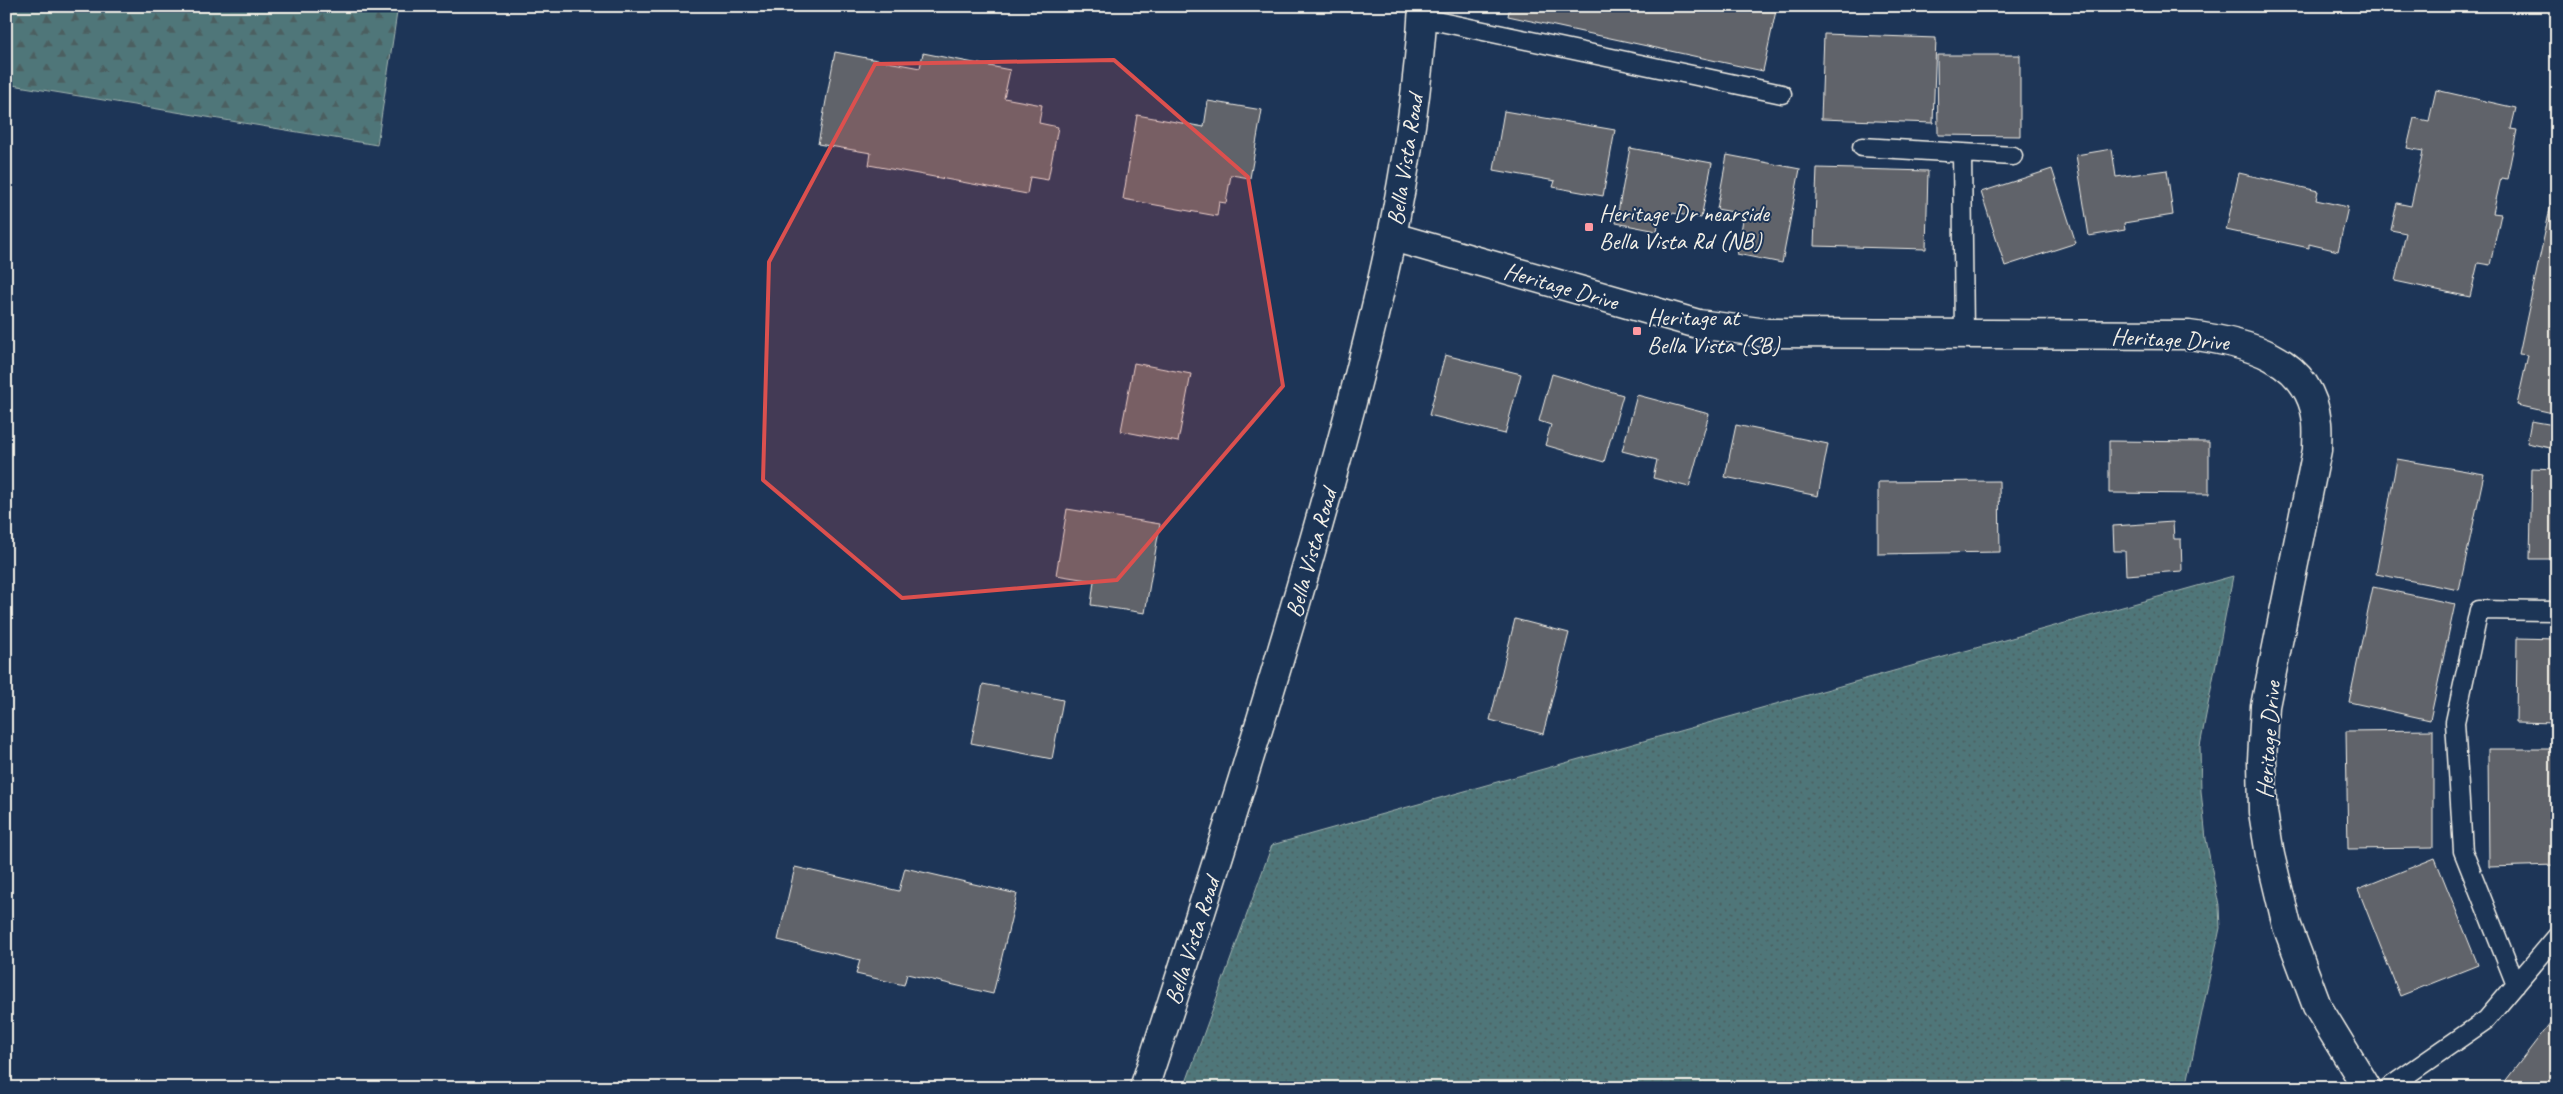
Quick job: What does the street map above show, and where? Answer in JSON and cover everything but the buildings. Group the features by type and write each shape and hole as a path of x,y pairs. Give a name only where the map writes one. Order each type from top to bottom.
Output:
{"street":[{"name":"Bella Vista Road","path":"1144,1088 1226,840 1293,617 1355,391 1393,237 1412,127 1423,12"},
{"name":"Heritage Drive","path":"1393,237 1698,324 1767,333 2189,335 2224,339 2254,347 2275,358 2294,373 2310,397 2317,422 2317,450 2265,706 2262,760 2263,812 2270,855 2287,926 2317,1006 2367,1088"}],"lane":[{"path":"1423,12 1782,94"},
{"path":"1862,147 2013,156"},
{"path":"1962,153 1964,335"},
{"path":"2516,985 2463,851 2455,722 2479,610 2557,611"},
{"path":"2388,1088 2486,1020 2557,936"}],"highlighted area":[{"path":"1114,60 1248,177 1283,386 1117,580 902,598 763,480 769,262 875,64"}],"green space":[{"path":"6,6 398,6 377,145 6,84"},
{"path":"2233,576 2200,746 2201,791 2206,839 2219,906 2220,928 2186,1088 1184,1088 1272,845"}],"place":[{"name":"Heritage Dr nearside Bella Vista Rd (NB)","path":"1589,227"},
{"name":"Heritage at Bella Vista (SB)","path":"1637,331"}]}
